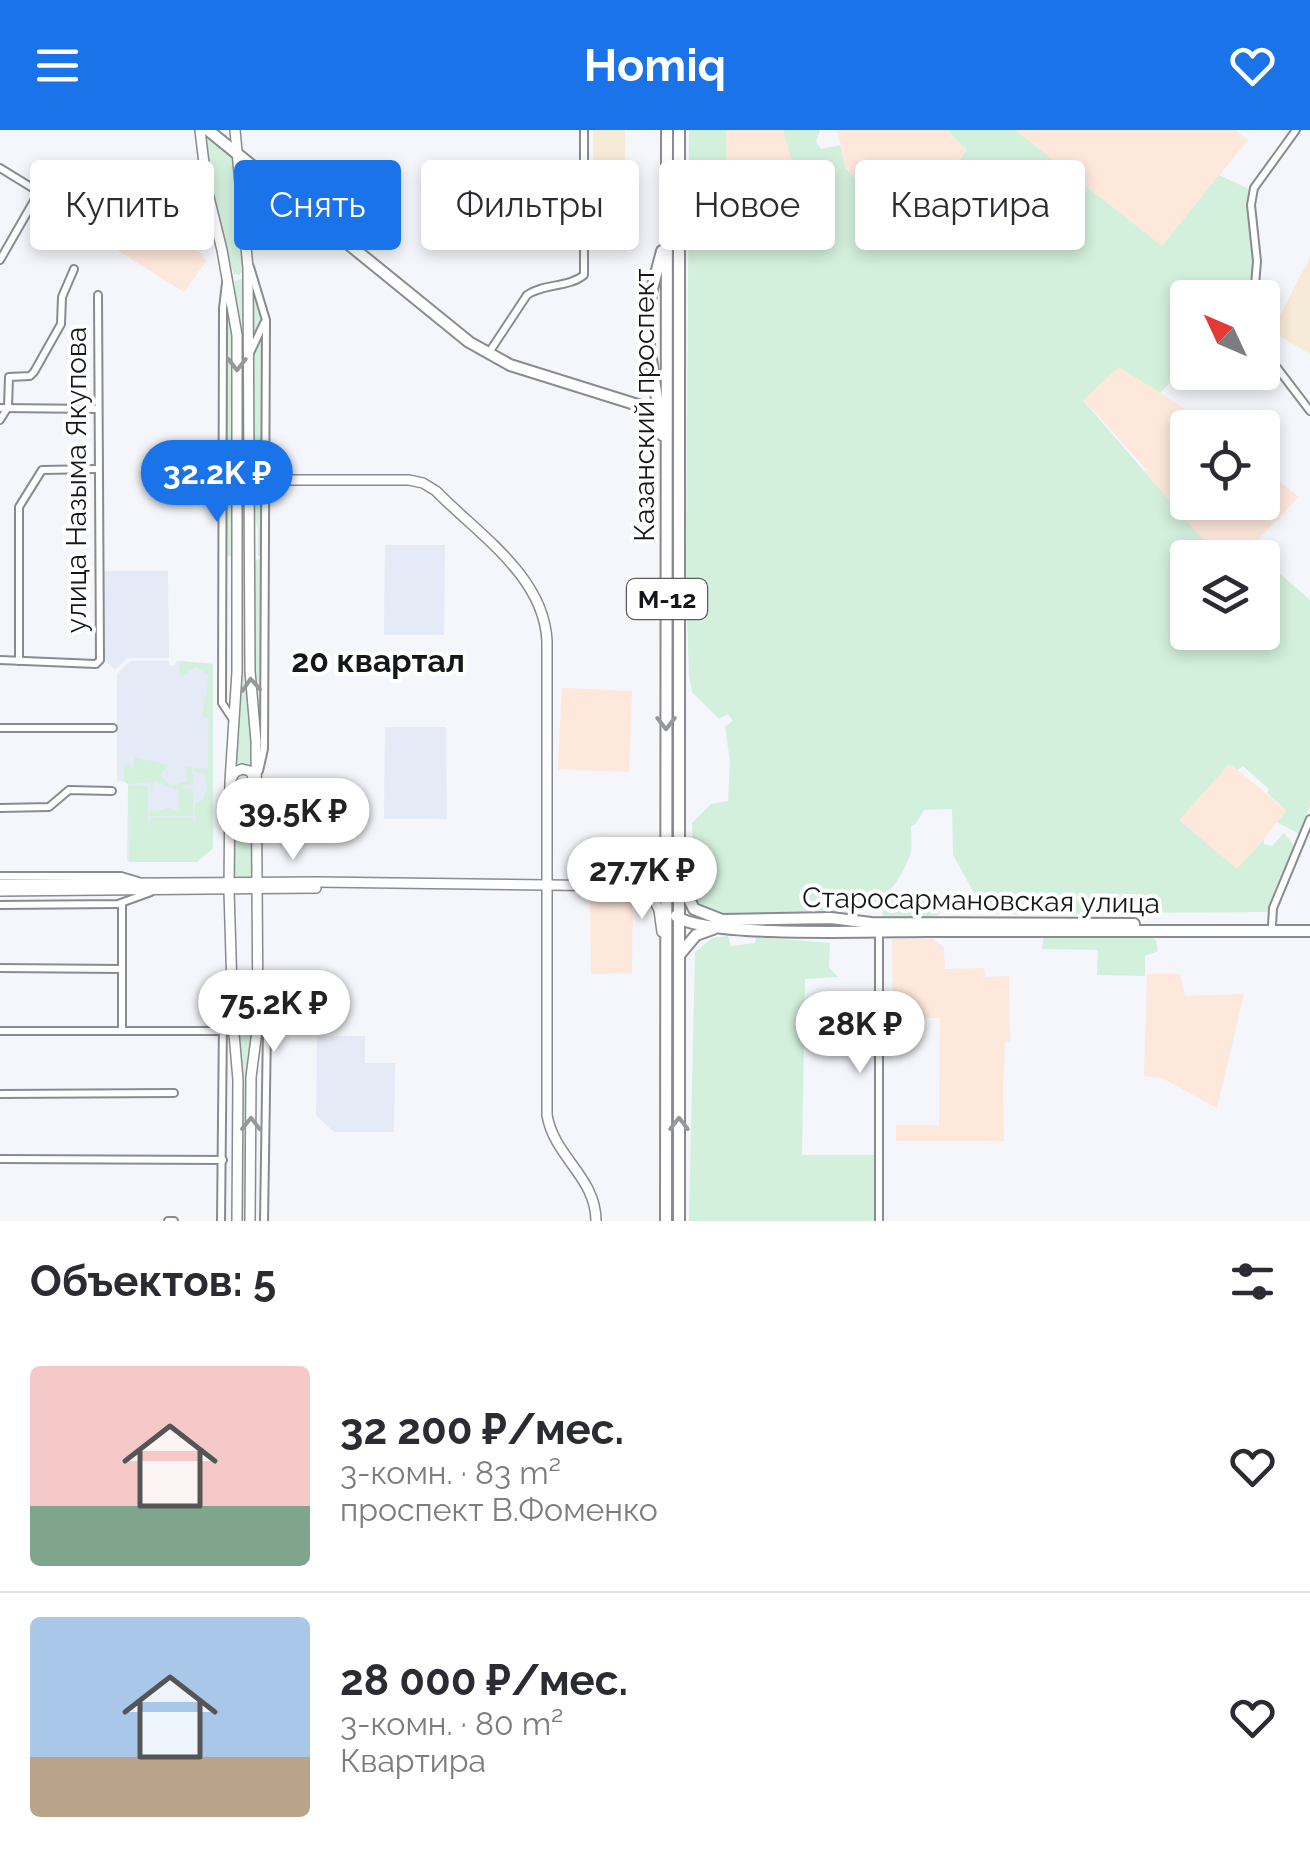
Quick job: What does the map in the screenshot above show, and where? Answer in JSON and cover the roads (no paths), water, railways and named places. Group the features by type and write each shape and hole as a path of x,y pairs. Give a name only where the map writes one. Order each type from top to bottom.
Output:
{"main road":[{"path":"200,130 207,189 237,335 234,721 230,782 232,988 238,1080 236,1221"},
{"path":"208,130 247,160"},
{"path":"235,130 239,160"},
{"name":"Казанский проспект","path":"666,130 666,160"},
{"name":"Казанский проспект","path":"678,1221 679,130"},
{"path":"246,250 258,1024 251,1077 250,1221"},
{"path":"358,250 488,354 537,374 627,400 650,414 662,435"},
{"path":"662,250 651,294 647,332 667,473"},
{"name":"Казанский проспект","path":"666,250 666,1221"},
{"path":"226,272 238,277 248,268"},
{"path":"647,332 667,310 675,315 679,336"},
{"path":"627,400 651,390 653,372"},
{"path":"267,480 423,483 436,491 532,590 547,633 547,1116 556,1144 590,1189 596,1221"},
{"path":"230,782 235,772 242,769 252,774 256,782"},
{"path":"626,886 653,874 666,850"},
{"name":"Старосармановская улица","path":"680,872 688,902 710,917 776,921 831,918 871,923 1310,928"},
{"path":"0,888 626,886 644,891 655,900 666,948"},
{"path":"666,888 672,912 680,920"},
{"path":"831,918 825,925 831,932"},
{"name":"Старосармановская улица","path":"680,920 722,928 831,932 1310,928"},
{"path":"679,955 696,935 722,928"},
{"path":"232,988 238,1002 245,1006 254,1004 257,994"}],"street":[{"path":"488,354 526,295 535,289 574,282 584,275 584,130"},
{"path":"1255,280 1251,205 1254,188 1296,130"},
{"path":"0,168 39,192 0,260"},
{"path":"246,254 266,320 264,748 256,782"},
{"path":"0,367 9,376 30,376 34,372 60,324 62,297 74,268"},
{"name":"улица Назыма Якупова","path":"19,660 97,664 98,294"},
{"path":"250,354 266,320"},
{"path":"1280,371 1310,410"},
{"path":"0,420 9,376"},
{"path":"4,408 98,409"},
{"path":"0,660 19,660 19,507 42,470 98,469"},
{"path":"0,728 113,728"},
{"path":"0,808 49,807 69,790 112,791"},
{"path":"1272,925 1273,908 1310,819"},
{"path":"0,876 121,876 150,888"},
{"path":"0,906 122,904 150,888"},
{"path":"122,904 122,1031"},
{"path":"879,930 879,1221"},
{"path":"0,968 122,969"},
{"path":"221,1221 223,1031 232,988"},
{"path":"257,994 266,1028 264,1221"},
{"path":"0,1031 223,1031"},
{"path":"0,1094 174,1093"},
{"path":"0,1159 223,1160"}],"district":[{"name":"20 квартал","path":"378,661"}]}
